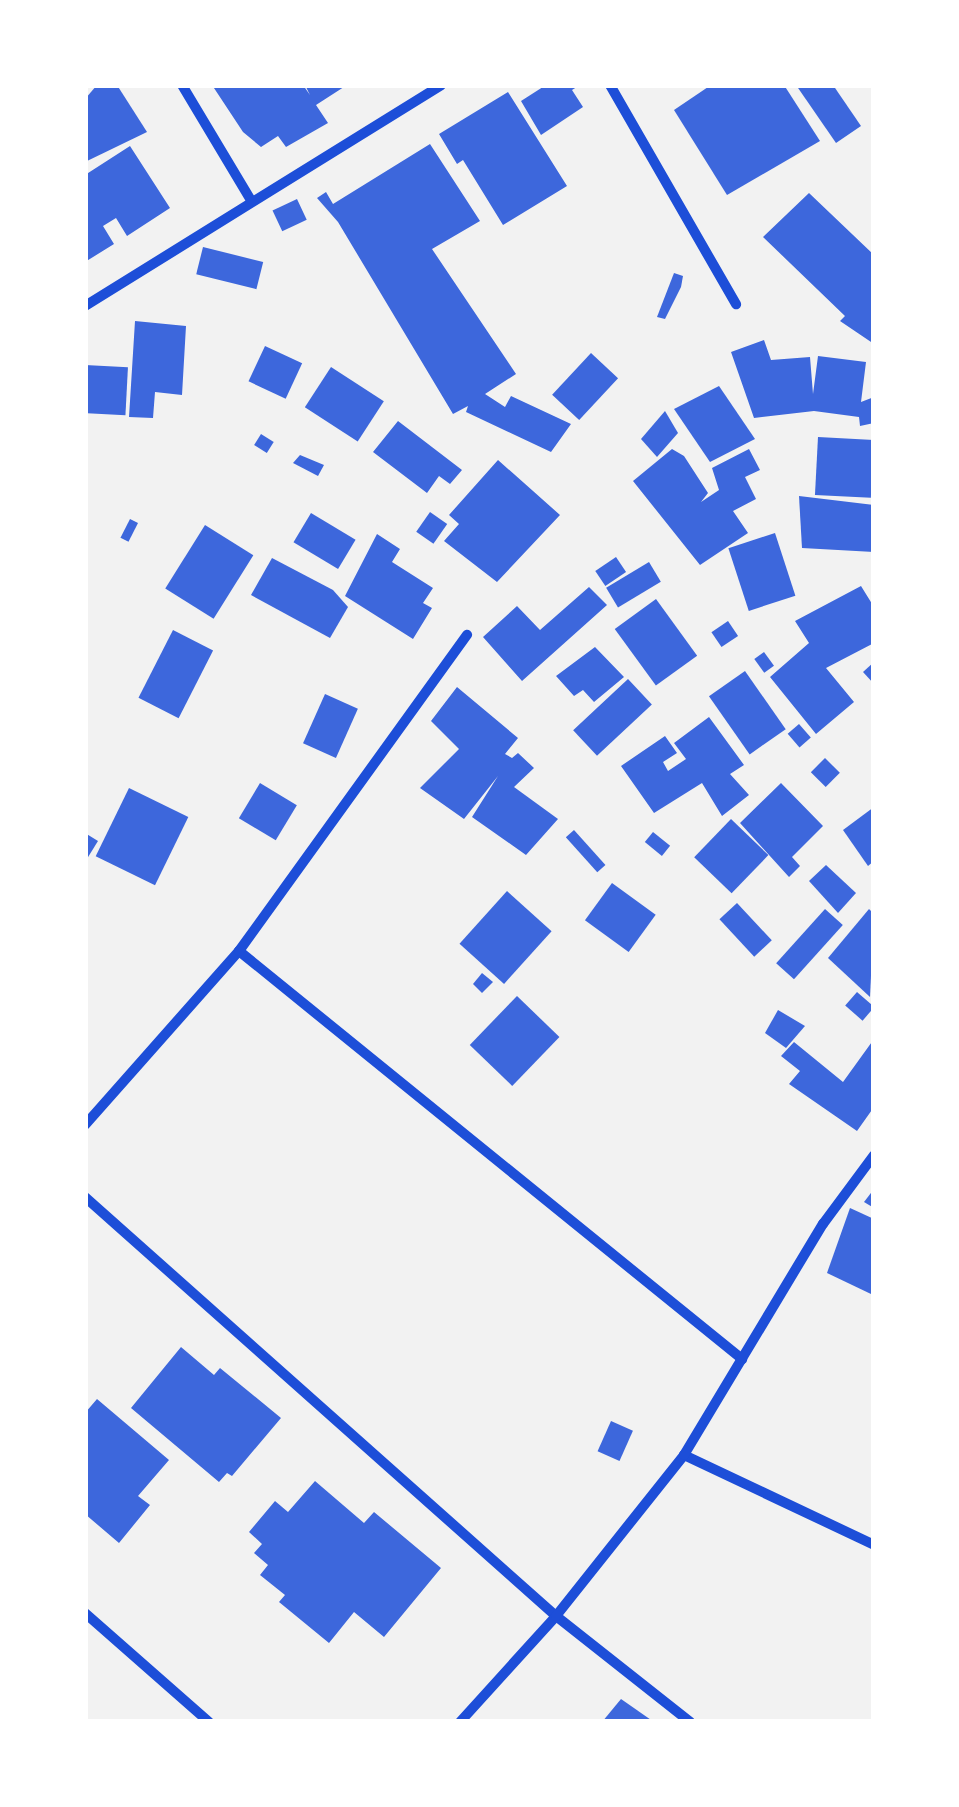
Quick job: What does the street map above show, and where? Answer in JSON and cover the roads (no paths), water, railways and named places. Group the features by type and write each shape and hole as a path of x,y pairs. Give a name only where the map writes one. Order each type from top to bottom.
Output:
{"street":[{"path":"182,85 252,202"},
{"path":"85,306 441,85"},
{"path":"610,85 736,304"},
{"path":"85,1125 239,951 467,635"},
{"path":"239,951 742,1359"},
{"path":"460,1722 556,1616 684,1455 823,1224 874,1155"},
{"path":"85,1197 556,1616 690,1722"},
{"path":"684,1455 874,1545"},
{"path":"85,1613 209,1722"}]}
